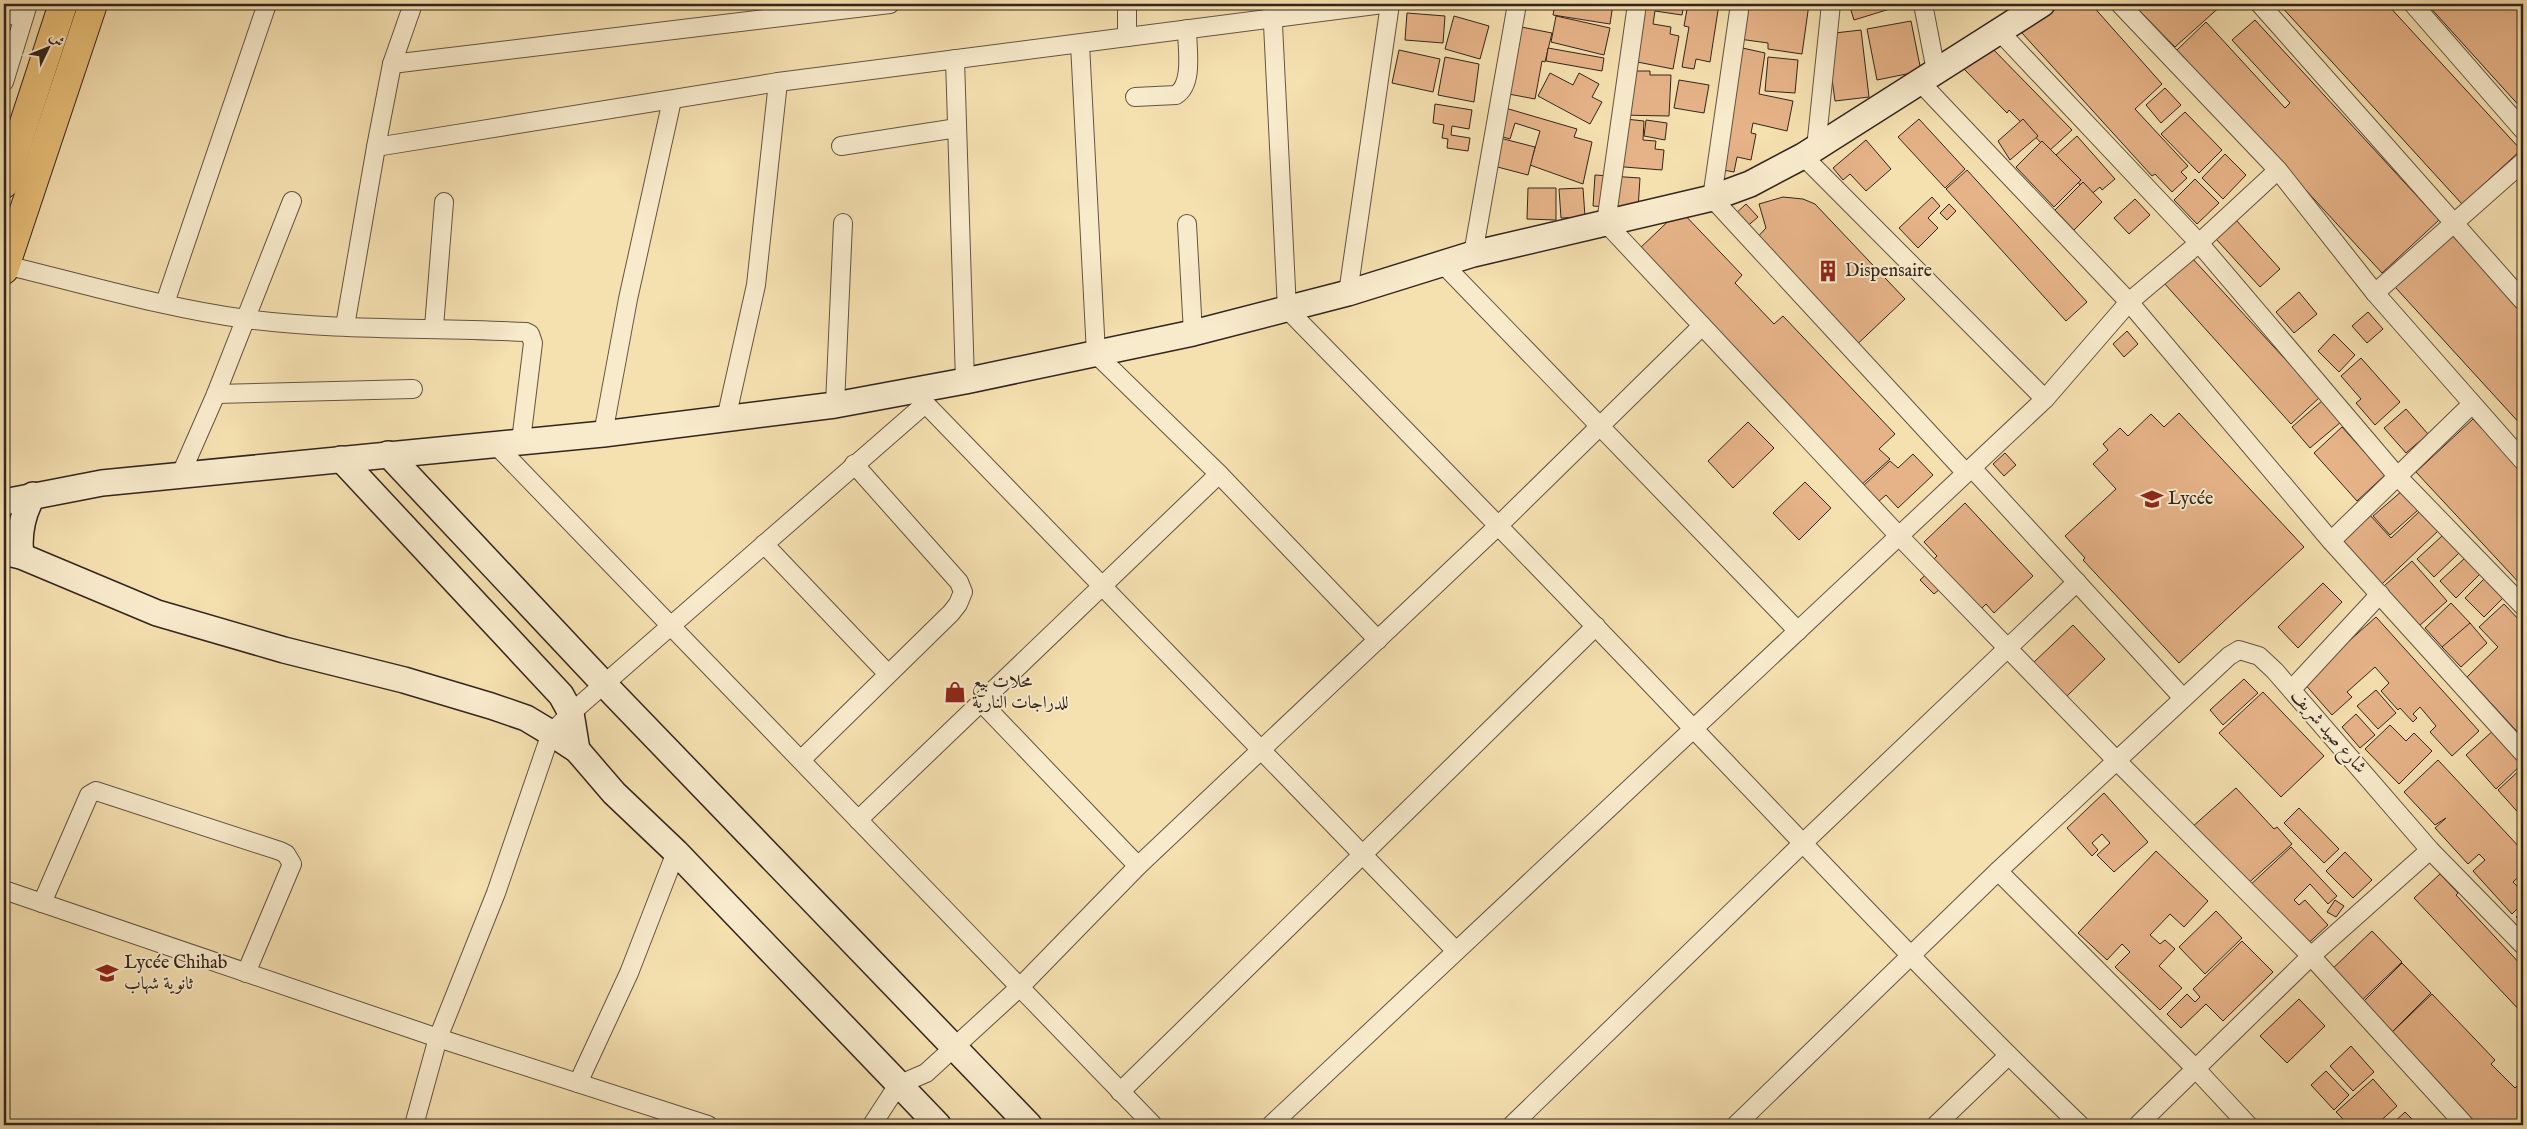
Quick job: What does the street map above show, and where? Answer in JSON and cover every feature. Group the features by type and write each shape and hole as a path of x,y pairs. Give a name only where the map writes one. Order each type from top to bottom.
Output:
{"main road":[{"path":"4,184 63,4"},
{"path":"4,267 93,4"}],"street":[{"path":"165,304 266,4"},
{"path":"345,326 392,64 413,4"},
{"path":"392,64 835,7 890,4"},
{"path":"1127,37 1128,4"},
{"path":"376,146 778,82 1187,29 1272,11 1384,4"},
{"path":"1348,293 1390,4"},
{"path":"1473,254 1518,4"},
{"path":"1606,223 1637,4"},
{"path":"1712,198 1740,4"},
{"path":"1810,152 1831,4"},
{"path":"1923,4 1928,76 2129,302 2331,541 2523,753"},
{"path":"2120,4 2278,170 2374,293 2471,405 2523,461"},
{"path":"2260,4 2523,301"},
{"path":"2413,4 2523,130"},
{"path":"4,502 102,483 341,458 603,434 835,405 919,397 966,381 1192,333 1348,293 1473,254 1712,198 1750,184 1810,152 2000,32 2035,6"},
{"path":"4,13 26,11 4,82"},
{"path":"1272,11 1286,309 1499,525 1694,728 1802,844 2008,1056 2080,1125"},
{"path":"1135,97 1176,95 1182,92 1187,80 1187,29"},
{"path":"2000,32 2199,243 2398,477 2523,606"},
{"path":"1080,44 1096,354 1219,474 1378,640"},
{"path":"954,60 966,381"},
{"path":"726,419 756,285 778,82"},
{"path":"603,434 628,299 672,100"},
{"path":"841,146 957,128"},
{"path":"1810,152 2045,399"},
{"path":"2374,293 2454,225 2523,162"},
{"path":"1271,1125 2045,399 2129,302 2199,243 2278,170"},
{"path":"1712,198 1969,471 2077,582 2183,698"},
{"path":"180,476 216,394 292,201"},
{"path":"434,327 444,202"},
{"path":"835,405 844,223"},
{"path":"1606,223 1899,536 2116,760 2311,956 2465,1125"},
{"path":"1186,224 1192,333"},
{"path":"1443,264 1798,631"},
{"path":"4,267 165,304 246,319 345,326 434,327 526,332 530,334 533,343 521,441"},
{"path":"872,1125 898,1085 926,1073 1020,987 1138,866 1499,525 1702,326"},
{"path":"216,394 413,389"},
{"path":"414,1125 438,1038 496,893 551,734 571,713 854,464 919,397"},
{"path":"919,397 1456,951"},
{"path":"2331,541 2471,405"},
{"path":"495,444 1153,1125"},
{"path":"388,454 604,684 1029,1125"},
{"path":"341,458 555,688 571,713 577,750"},
{"path":"801,760 951,613 963,592 959,582 854,464"},
{"path":"858,820 1219,474"},
{"path":"33,495 26,507 20,534 12,554 157,613 284,650 404,680 526,718 577,750 614,792 676,852 938,1125"},
{"path":"764,544 888,674"},
{"path":"1512,1125 1802,844 2077,582"},
{"path":"2292,689 2380,594"},
{"path":"1120,1092 1596,626"},
{"name":"شارع صيد شريف","path":"1736,1125 1998,871 2228,656 2239,650 2259,656 2292,689 2430,850 2523,945"},
{"path":"981,702 1138,866"},
{"path":"42,903 89,795 96,792 280,851 286,854 292,864 246,973"},
{"path":"2138,1125 2194,1068 2311,956 2430,850"},
{"path":"578,1083 629,974 676,852"},
{"path":"1998,871 2248,1125"},
{"path":"4,890 438,1038 708,1125"},
{"path":"1936,1125 2008,1056"}],"building":[{"path":"1555,4 1613,4 1610,24 1553,15"},
{"path":"1632,4 1684,4 1682,15 1655,11 1653,24 1671,27 1670,34 1679,36 1673,69 1622,59"},
{"path":"1688,4 1719,4 1710,62 1696,59 1694,69 1682,67 1689,27 1684,26"},
{"path":"1736,4 1809,4 1802,54 1768,49 1768,43 1732,38"},
{"path":"1849,4 1906,4 1854,20"},
{"path":"2054,4 2068,4 2072,8 2076,4 2091,4 2162,84 2135,109 2188,166 2181,172 2187,178 2172,192 2155,174 2152,176 2022,33"},
{"path":"2133,4 2223,4 2175,47"},
{"path":"2279,4 2387,4 2521,150 2462,204"},
{"path":"2427,4 2481,4 2485,8 2489,4 2523,4 2523,110"},
{"path":"1407,13 1445,16 1443,43 1405,40"},
{"path":"1454,16 1489,26 1480,59 1445,49"},
{"path":"1556,16 1610,28 1604,55 1551,42"},
{"path":"2255,20 2439,220 2382,273 2177,50 2206,22 2285,108 2290,103 2232,40"},
{"path":"1911,21 1921,71 1877,80 1867,29"},
{"path":"1511,25 1552,33 1545,62 1542,61 1535,99 1498,92"},
{"path":"1861,30 1869,97 1835,101 1826,34"},
{"path":"1988,44 2072,130 2049,151 2009,110 2007,113 1963,68"},
{"path":"1738,47 1765,53 1759,94 1793,101 1787,131 1753,123 1751,133 1756,134 1751,160 1737,157 1734,172 1712,168"},
{"path":"1548,48 1604,58 1602,71 1546,61"},
{"path":"1399,50 1440,59 1433,92 1392,83"},
{"path":"1445,57 1479,64 1474,102 1438,95"},
{"path":"1768,57 1798,60 1795,93 1765,91"},
{"path":"1619,71 1650,71 1650,75 1671,75 1669,116 1619,115"},
{"path":"1550,73 1573,85 1579,73 1599,84 1592,97 1602,102 1590,124 1538,96"},
{"path":"1679,80 1709,85 1704,113 1674,108"},
{"path":"2165,88 2181,105 2161,123 2146,105"},
{"path":"1435,104 1472,110 1469,129 1452,126 1451,135 1470,138 1468,151 1447,148 1448,139 1442,138 1444,125 1433,123"},
{"path":"1495,105 1577,129 1574,137 1592,142 1583,184 1530,165 1540,131 1515,123 1510,139 1486,132"},
{"path":"2185,112 2222,150 2199,173 2161,134"},
{"path":"1616,118 1644,121 1643,140 1656,141 1655,149 1664,150 1662,170 1612,166"},
{"path":"1919,119 1965,169 1945,188 1898,137"},
{"path":"2023,119 2038,136 2010,160 1998,141"},
{"path":"1646,120 1667,123 1665,140 1644,136"},
{"path":"1492,136 1535,147 1528,175 1486,164"},
{"path":"2077,136 2115,179 2102,190 2100,187 2089,196 2056,155"},
{"path":"1866,140 1891,169 1866,191 1850,174 1843,180 1833,168"},
{"path":"2042,141 2081,180 2054,207 2016,167"},
{"path":"2225,154 2246,175 2223,199 2202,178"},
{"path":"1967,170 2087,302 2066,321 1946,189"},
{"path":"1595,175 1640,178 1638,209 1593,206"},
{"path":"2195,179 2219,203 2197,224 2174,200"},
{"path":"2083,182 2102,202 2074,230 2055,210"},
{"path":"1528,188 1556,188 1556,220 1527,219"},
{"path":"1583,188 1585,217 1561,218 1559,189"},
{"name":"Dispensaire","path":"1783,197 1803,199 1815,204 1905,299 1849,352 1753,242 1766,228 1759,204"},
{"path":"1932,197 1940,206 1928,218 1938,228 1918,248 1899,228"},
{"path":"2135,199 2150,215 2129,234 2114,218"},
{"path":"1746,204 1758,217 1744,229 1733,216"},
{"path":"1949,204 1956,211 1947,220 1940,213"},
{"path":"1680,210 1742,275 1735,283 1774,324 1783,316 1895,434 1879,449 1890,459 1859,487 1638,250"},
{"path":"2236,220 2280,269 2260,287 2216,239"},
{"path":"2452,235 2523,312 2523,427 2395,287"},
{"path":"2191,257 2320,397 2291,424 2164,283"},
{"path":"2299,292 2317,314 2294,333 2276,312"},
{"path":"2368,312 2383,329 2367,343 2352,326"},
{"path":"2127,331 2138,344 2124,357 2113,344"},
{"path":"2334,334 2355,355 2339,372 2318,351"},
{"path":"2361,358 2400,402 2375,425 2356,403 2361,399 2341,376"},
{"path":"2323,400 2341,422 2310,448 2292,427"},
{"path":"2406,409 2428,434 2406,453 2384,428"},
{"name":"Lycée","path":"2179,413 2304,547 2179,663 2083,560 2085,558 2065,536 2116,489 2093,464 2108,450 2103,444 2120,428 2128,436 2151,414 2164,427"},
{"path":"2473,419 2523,473 2523,587 2416,472"},
{"path":"1748,422 1774,448 1733,488 1708,461"},
{"path":"2342,427 2385,475 2357,501 2314,453"},
{"path":"2005,453 2016,465 2004,476 1993,464"},
{"path":"1913,454 1933,475 1898,508 1886,495 1878,502 1863,486 1890,461 1898,468"},
{"path":"1805,482 1831,508 1799,540 1773,513"},
{"path":"2402,491 2418,510 2390,535 2373,516"},
{"path":"1965,503 2033,576 1994,613 1986,604 1977,613 1930,563 1937,556 1924,542"},
{"path":"2420,511 2438,531 2382,584 2341,540 2369,514 2391,538"},
{"path":"2442,536 2459,553 2434,577 2417,559"},
{"path":"2465,558 2480,574 2456,598 2440,581"},
{"path":"2412,561 2447,601 2419,626 2384,586"},
{"path":"1933,568 1941,588 1934,594 1920,580"},
{"path":"2484,579 2503,598 2484,617 2465,598"},
{"path":"2323,583 2342,602 2298,648 2278,627"},
{"path":"2451,603 2471,624 2444,649 2425,628"},
{"path":"2504,604 2523,624 2523,738 2467,677 2498,647 2479,627"},
{"path":"2376,617 2479,731 2452,756 2430,732 2436,726 2420,707 2413,714 2417,718 2413,722 2400,708 2398,710 2381,691 2389,683 2375,667 2347,692 2352,697 2332,715 2303,682"},
{"path":"2470,623 2487,643 2461,667 2442,647"},
{"path":"2073,625 2105,659 2065,698 2032,664"},
{"path":"2244,679 2258,693 2223,725 2210,710"},
{"path":"2376,690 2396,713 2378,729 2357,706"},
{"path":"2263,692 2324,756 2281,797 2219,733"},
{"path":"2356,714 2375,735 2360,748 2342,727"},
{"path":"2390,725 2406,741 2414,733 2432,751 2399,784 2365,749"},
{"path":"2494,730 2523,763 2496,789 2466,755"},
{"path":"2438,760 2523,851 2523,873 2513,882 2523,892 2523,903 2512,914 2473,871 2485,860 2479,854 2468,864 2435,828 2446,818 2435,825 2404,792"},
{"path":"2523,767 2523,818 2498,790"},
{"path":"2236,788 2274,829 2277,827 2292,844 2244,887 2191,828"},
{"path":"2104,793 2148,842 2114,872 2097,855 2110,843 2102,834 2092,843 2098,850 2092,856 2067,828"},
{"path":"2299,808 2339,849 2324,863 2284,823"},
{"path":"2291,847 2337,896 2328,904 2310,884 2294,900 2299,905 2305,900 2328,925 2302,949 2246,889"},
{"path":"2156,851 2208,901 2184,927 2170,914 2150,935 2160,944 2165,940 2175,949 2159,966 2182,988 2160,1010 2115,967 2130,952 2122,944 2107,960 2078,933"},
{"path":"2345,852 2372,880 2353,898 2326,871"},
{"path":"2440,874 2458,893 2456,895 2523,967 2523,1014 2414,898"},
{"path":"2335,900 2344,906 2336,917 2327,912"},
{"path":"2523,910 2523,924 2516,917"},
{"path":"2216,911 2242,938 2205,974 2179,947"},
{"path":"2372,931 2402,962 2358,1004 2328,973"},
{"path":"2242,941 2273,972 2223,1021 2206,1004 2181,1028 2167,1014 2187,994 2195,1002 2200,997 2193,989"},
{"path":"2402,963 2431,993 2387,1037 2358,1007"},
{"path":"2432,994 2495,1060 2491,1064 2515,1088 2519,1084 2523,1089 2523,1105 2521,1107 2523,1110 2523,1125 2472,1125 2387,1037"},
{"path":"2299,999 2325,1026 2287,1063 2260,1036"},
{"path":"2351,1046 2374,1072 2353,1091 2330,1066"},
{"path":"2326,1071 2349,1095 2334,1110 2311,1085"},
{"path":"2373,1079 2397,1106 2376,1125 2349,1125 2336,1112"},
{"path":"2405,1112 2418,1125 2391,1125"}],"place":[{"name":"Dispensaire","path":"1828,271"},
{"name":"Lycée","path":"2152,499"},
{"name":"محلات بيع للدراجات النارية","path":"955,692"},
{"name":"Lycée Chihab ثانوية شهاب","path":"107,973"}]}
